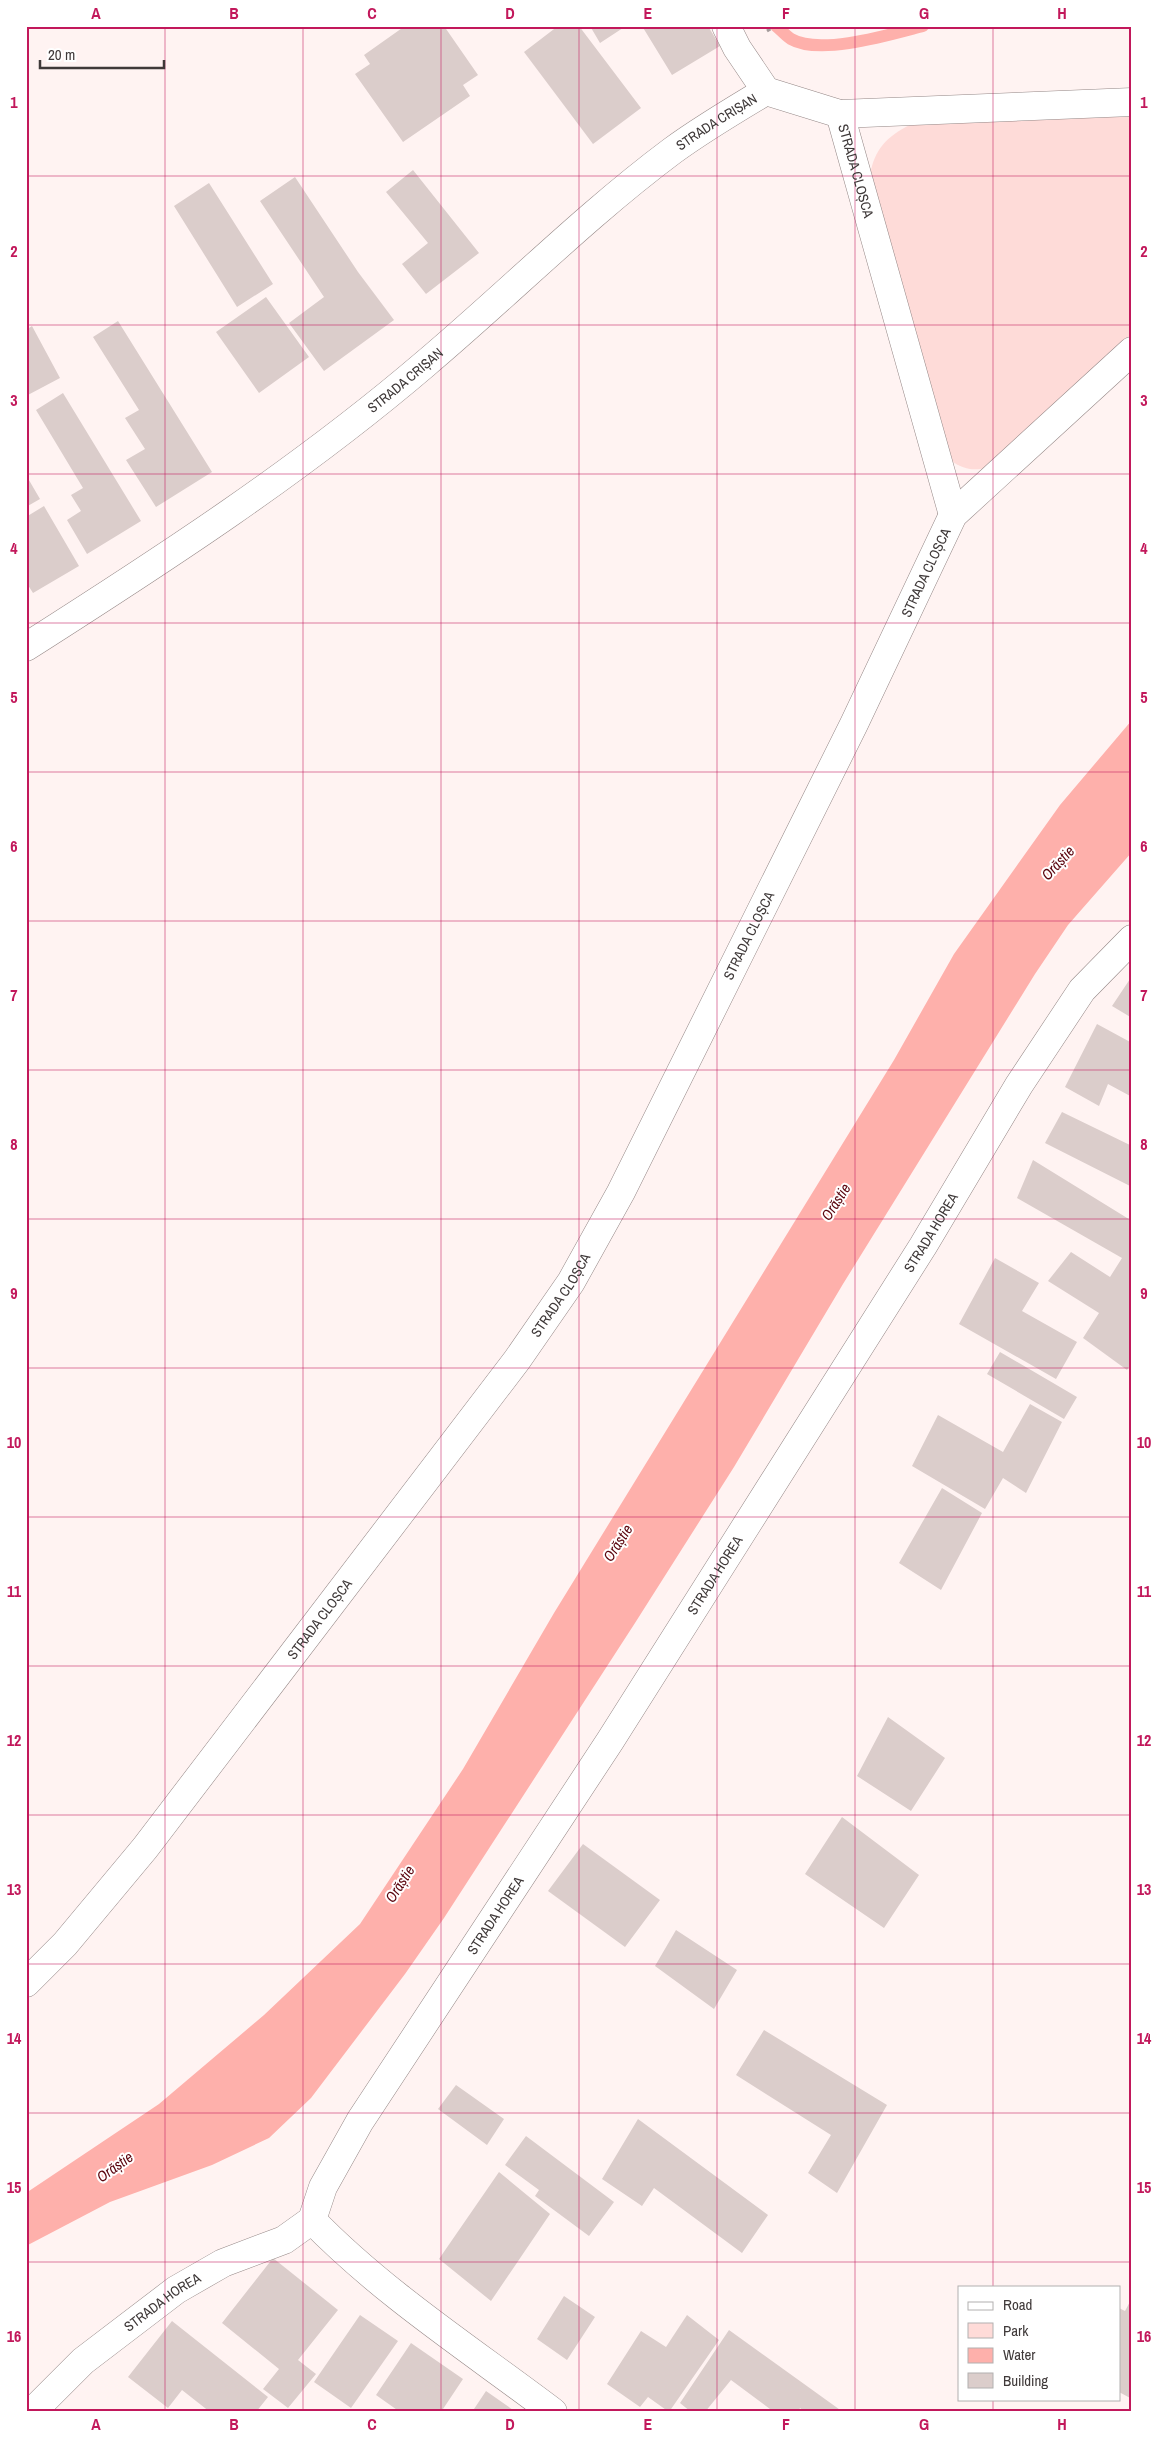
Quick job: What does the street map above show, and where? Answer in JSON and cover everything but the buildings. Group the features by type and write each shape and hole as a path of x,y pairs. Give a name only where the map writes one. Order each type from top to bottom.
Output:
{"street":[{"name":"STRADA CRIȘAN","path":"726,26 737,48 766,91 840,114 1132,102"},
{"name":"STRADA CRIȘAN","path":"26,647 142,572 295,468 424,365 591,218 672,151 730,112 766,91"},
{"name":"STRADA CLOȘCA","path":"840,114 953,515"},
{"name":"STRADA CLOȘCA","path":"26,1983 65,1944 146,1848 505,1375 571,1282 621,1192 754,927 854,724 953,515 1132,351"},
{"name":"STRADA HOREA","path":"32,2412 83,2362 176,2290 223,2263 284,2240 312,2220 323,2186 360,2121 621,1724 923,1246 1019,1085 1082,990 1132,938"},
{"path":"312,2220 339,2248 368,2273 553,2412"}],"green space":[{"path":"1132,116 1132,335 987,468 972,469 959,465 950,460 870,175 878,151 888,139 910,125"}],"water":[{"name":"Orăștie","path":"1132,720 1132,852 1068,925 1035,974 843,1284 734,1467 444,1918 405,1974 311,2098 269,2138 212,2165 110,2202 26,2246 26,2193 159,2104 264,2015 360,1924 463,1769 554,1613 894,1060 954,954 1060,805"}],"waterway":[{"path":"776,26 791,39 804,44 820,45 856,42 923,26"}]}
